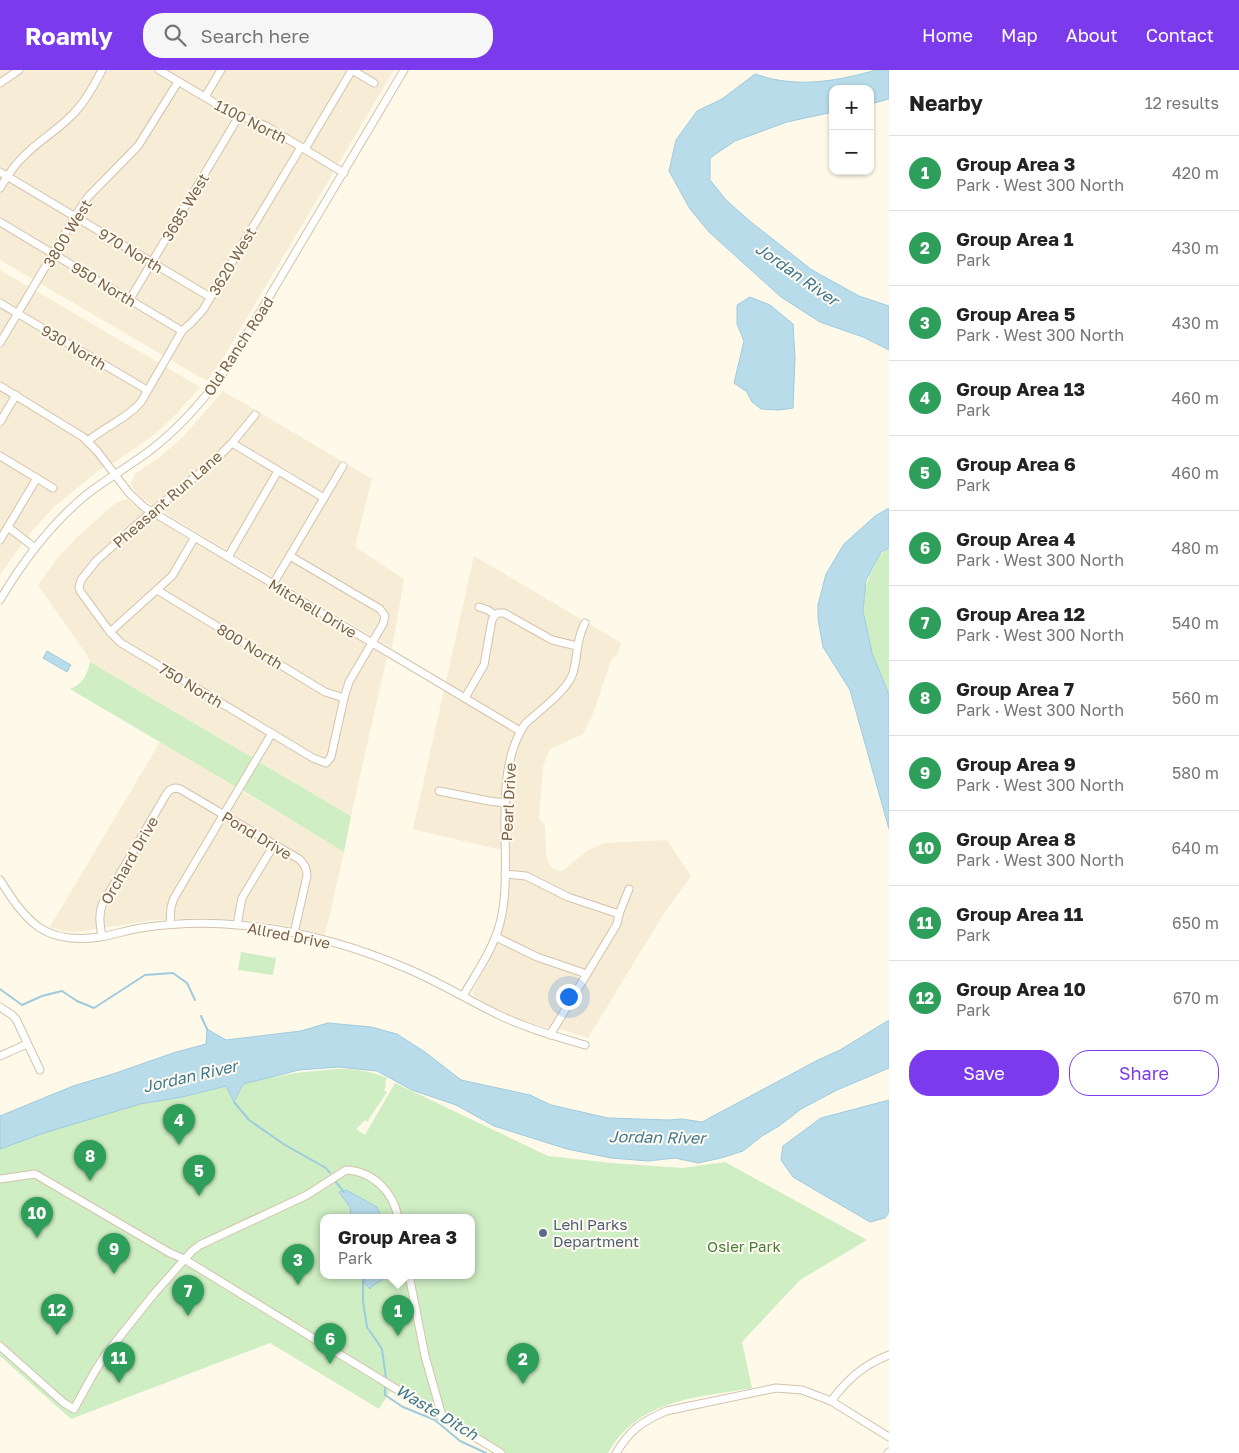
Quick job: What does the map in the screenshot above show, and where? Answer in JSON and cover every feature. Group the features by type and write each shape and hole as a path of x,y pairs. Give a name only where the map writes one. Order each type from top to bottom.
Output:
{"street":[{"path":"0,83 19,70"},
{"path":"0,188 3,174 75,112 86,98 102,70"},
{"name":"1100 North","path":"158,70 239,116 259,122 344,173"},
{"path":"205,98 221,70"},
{"path":"352,70 374,83"},
{"name":"3620 West","path":"88,441 135,408 182,331 203,310 352,70"},
{"name":"Old Ranch Road","path":"0,600 25,560 52,528 86,495 171,433 193,412 211,390 228,366 404,70"},
{"name":"3800 West","path":"0,343 75,216 88,197 138,146 178,82"},
{"name":"3685 West","path":"130,299 239,116"},
{"name":"970 North","path":"3,174 210,297"},
{"name":"950 North","path":"0,222 182,331"},
{"name":"930 North","path":"0,303 147,390"},
{"name":"Mitchell Drive","path":"0,386 73,429 88,441 128,493 152,512 520,732"},
{"path":"0,422 16,395"},
{"name":"Pheasant Run Lane","path":"80,583 82,577 96,561 152,512 200,474 232,443 255,415"},
{"path":"232,443 324,498"},
{"path":"0,456 53,488"},
{"path":"273,584 343,466"},
{"path":"228,557 278,471"},
{"path":"0,540 37,478"},
{"path":"8,527 35,548"},
{"path":"110,632 172,576 196,538"},
{"path":"290,556 380,609 385,616 383,624 349,682 344,698"},
{"name":"750 North","path":"80,583 80,591 110,632 121,643 314,758 326,763 331,757 344,698"},
{"name":"800 North","path":"157,590 325,692 344,698"},
{"path":"479,607 495,615"},
{"path":"465,698 484,665 492,620 498,613 504,613 552,640 577,646"},
{"name":"Pearl Drive","path":"464,996 496,936 504,906 506,803 509,761 513,748 525,724 568,684 573,673 579,635 585,623"},
{"path":"170,924 171,907 174,898 272,733"},
{"name":"Pond Drive","path":"173,788 180,789 302,861 307,870 306,880 294,933"},
{"name":"Orchard Drive","path":"102,936 100,910 103,902 167,793 173,788"},
{"path":"439,791 506,803"},
{"path":"237,924 242,898 274,844"},
{"path":"505,874 526,876 562,895 619,914"},
{"name":"Allred Drive","path":"0,880 25,917 44,930 59,936 74,938 102,936 170,924 237,924 294,933 382,958 464,996 504,1018 550,1035 585,1044"},
{"path":"550,1035 617,924 629,889"},
{"path":"496,936 537,958 586,975"},
{"path":"0,1007 12,1014 16,1019 40,1070"},
{"path":"0,1056 27,1044"},
{"path":"0,1346 64,1403 74,1409 106,1354 184,1259 200,1245 307,1195 346,1170 362,1173 378,1182 391,1197 397,1214"},
{"path":"0,1180 35,1174 170,1253 184,1259 501,1453"},
{"path":"410,1279 425,1356 442,1416"},
{"path":"831,1401 846,1382 859,1371 874,1361 889,1355"},
{"path":"616,1453 625,1438 637,1426 666,1410 776,1388 802,1390 831,1401 889,1438"}],"shaded area":[{"path":"0,70 394,70 223,358 207,381 0,260"},
{"path":"0,270 200,387 155,434 118,460 99,470 55,506 32,531 0,575"},
{"path":"223,391 372,479 355,547 404,579 392,648 170,516 135,492 131,483 135,474 160,457 183,437"},
{"path":"127,499 143,512 387,657 351,816 90,662 38,585 56,560 76,538 111,507"},
{"path":"474,556 621,643 618,653 611,660 593,714 583,734 550,749 543,766 539,819 545,826 546,854 552,868 561,872 587,851 604,843 667,840 691,876 663,915 588,1038 516,1018 474,996 474,989 496,948 506,918 510,883 510,852 413,829"},
{"path":"160,742 344,852 325,935 252,921 202,918 154,920 76,932 50,927"}],"green space":[{"path":"889,548 889,695 871,648 864,616 864,600 873,568 881,554"},
{"path":"90,662 253,758 236,787 70,689 84,678"},
{"path":"259,762 351,816 344,852 242,790"},
{"path":"241,952 276,958 273,975 238,970"},
{"name":"Osier Park","path":"350,1069 387,1078 384,1090 387,1092 367,1122 365,1120 356,1129 365,1135 395,1083 548,1156 682,1168 725,1162 867,1240 800,1280 742,1342 752,1388 691,1398 653,1411 636,1421 621,1435 608,1453 493,1453 390,1391 379,1409 270,1343 71,1419 0,1356 0,1144 137,1098 263,1070 274,1077 295,1073"}],"water":[{"name":"Jordan River","path":"876,70 889,70 889,99 874,103 874,85 829,85 829,113 787,122 735,141 710,158 710,180 726,200 812,270 859,296 889,306 889,350 863,337 820,322 781,297 709,232 690,209 669,171 676,140 697,111 722,99 755,74 790,82 815,82"},
{"path":"750,297 770,305 793,324 795,358 793,408 779,410 761,409 752,402 747,392 734,383 744,341 737,324 737,305"},
{"path":"889,508 889,548 881,552 866,580 863,611 872,653 889,695 889,829 850,690 823,647 818,619 818,605 826,574 844,544 875,516"},
{"path":"47,651 71,665 67,672 43,658"},
{"name":"Jordan River","path":"889,1020 889,1068 837,1090 801,1109 743,1151 698,1163 675,1158 648,1161 611,1158 567,1149 494,1126 456,1105 412,1090 377,1071 338,1067 299,1070 243,1084 234,1102 226,1086 182,1097 140,1104 44,1133 0,1149 0,1116 73,1086 206,1044 207,1029 226,1040 301,1031 328,1023 371,1027 397,1034 425,1052 461,1080 530,1095 551,1105 608,1118 682,1119 702,1122 840,1050"},
{"path":"889,1100 889,1212 885,1218 870,1222 793,1177 781,1160 783,1146 821,1118"},
{"path":"346,1190 377,1207 380,1214 351,1214 350,1207 339,1192"},
{"path":"364,1279 384,1279 370,1289 365,1284"}],"waterway":[{"path":"0,989 22,1005 42,996 62,991 77,1001 94,1008 145,975 173,973 187,983 195,1000"},
{"path":"201,1016 207,1029"},
{"name":"Waste Ditch","path":"234,1102 249,1120 285,1145 326,1168 330,1173"},
{"name":"Waste Ditch","path":"335,1181 344,1192"},
{"name":"Waste Ditch","path":"364,1279 363,1301 367,1327 382,1349 386,1378"},
{"name":"Waste Ditch","path":"385,1385 385,1395 403,1407 435,1420 460,1441 486,1453"}],"place":[{"name":"Group Area 13","path":"179,1145"},
{"name":"Group Area 7","path":"90,1181"},
{"name":"Group Area 6","path":"199,1196"},
{"name":"Lehi Parks Department","path":"543,1233"},
{"name":"Group Area 8","path":"37,1238"},
{"name":"Group Area 9","path":"114,1274"},
{"name":"Group Area 5","path":"298,1285"},
{"name":"Group Area 12","path":"188,1316"},
{"name":"Group Area 10","path":"57,1335"},
{"name":"Group Area 3","path":"398,1336"},
{"name":"Group Area 4","path":"330,1364"},
{"name":"Group Area 11","path":"119,1383"},
{"name":"Group Area 1","path":"523,1384"}]}
